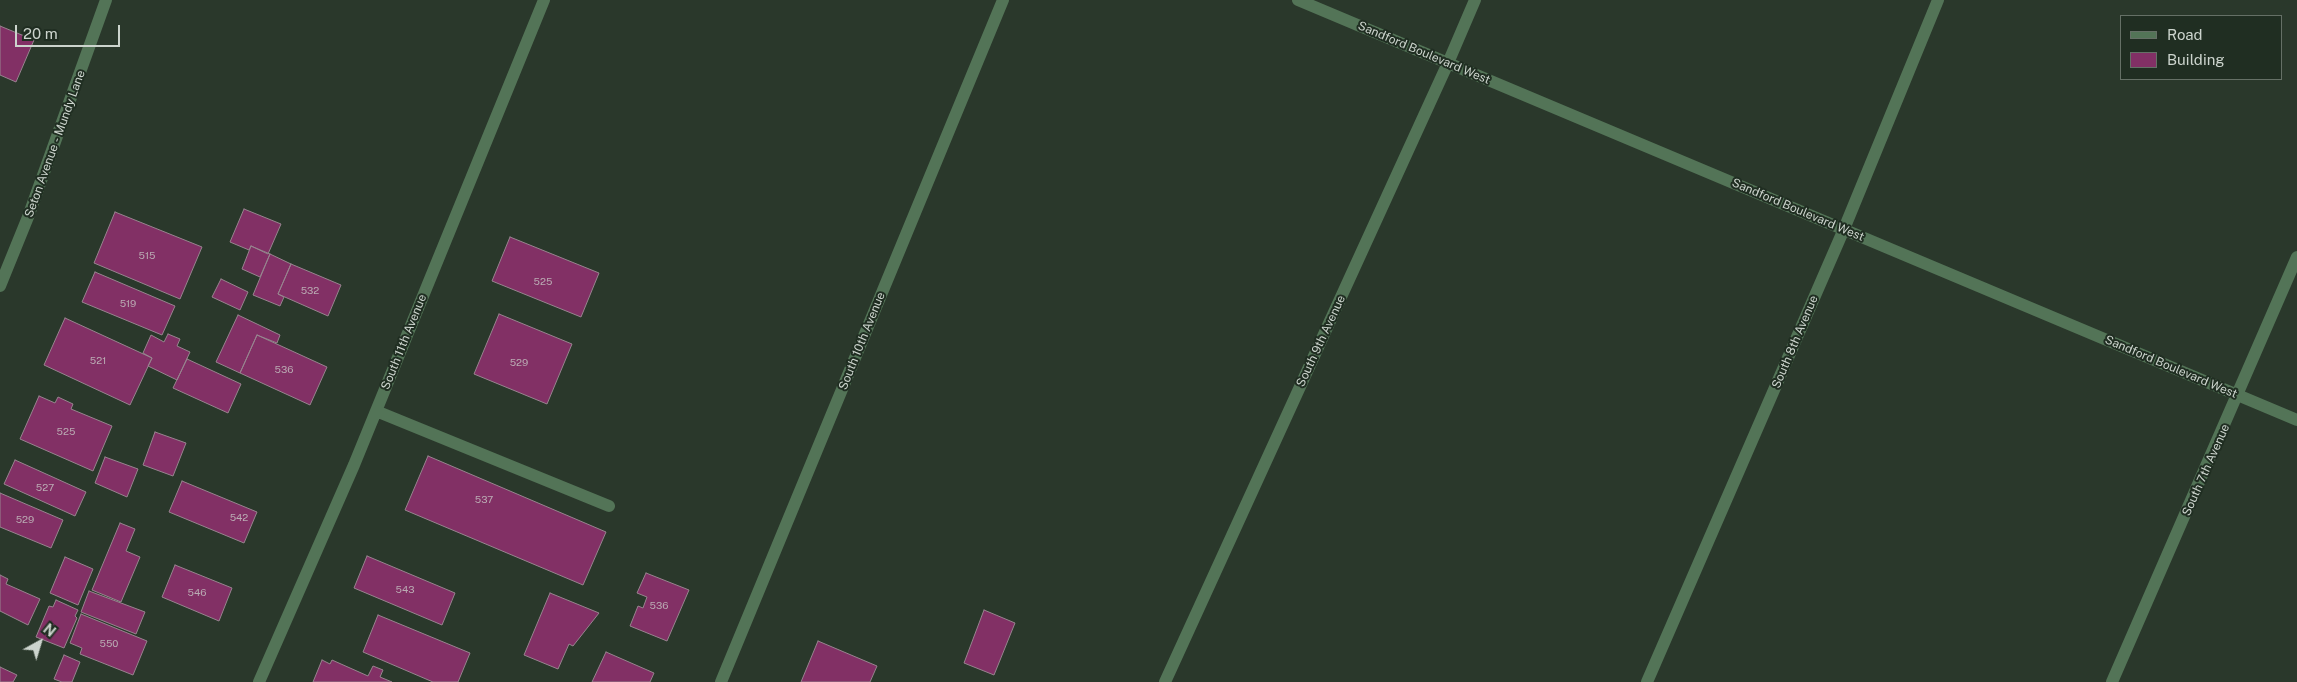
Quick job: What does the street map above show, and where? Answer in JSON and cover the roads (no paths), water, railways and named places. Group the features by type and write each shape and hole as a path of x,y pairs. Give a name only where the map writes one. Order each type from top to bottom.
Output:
{"street":[{"name":"Seton Avenue - Mundy Lane","path":"0,286 28,217 106,0"},
{"name":"South 11th Avenue","path":"259,682 376,411 544,0"},
{"name":"South 10th Avenue","path":"721,682 1003,0"},
{"name":"Sandford Boulevard West","path":"1298,0 2297,420"},
{"name":"South 9th Avenue","path":"1165,682 1475,0"},
{"name":"South 8th Avenue","path":"1647,682 1844,229 1938,0"},
{"name":"South 7th Avenue","path":"2112,682 2239,395 2297,257"},
{"path":"376,411 610,506"}]}
